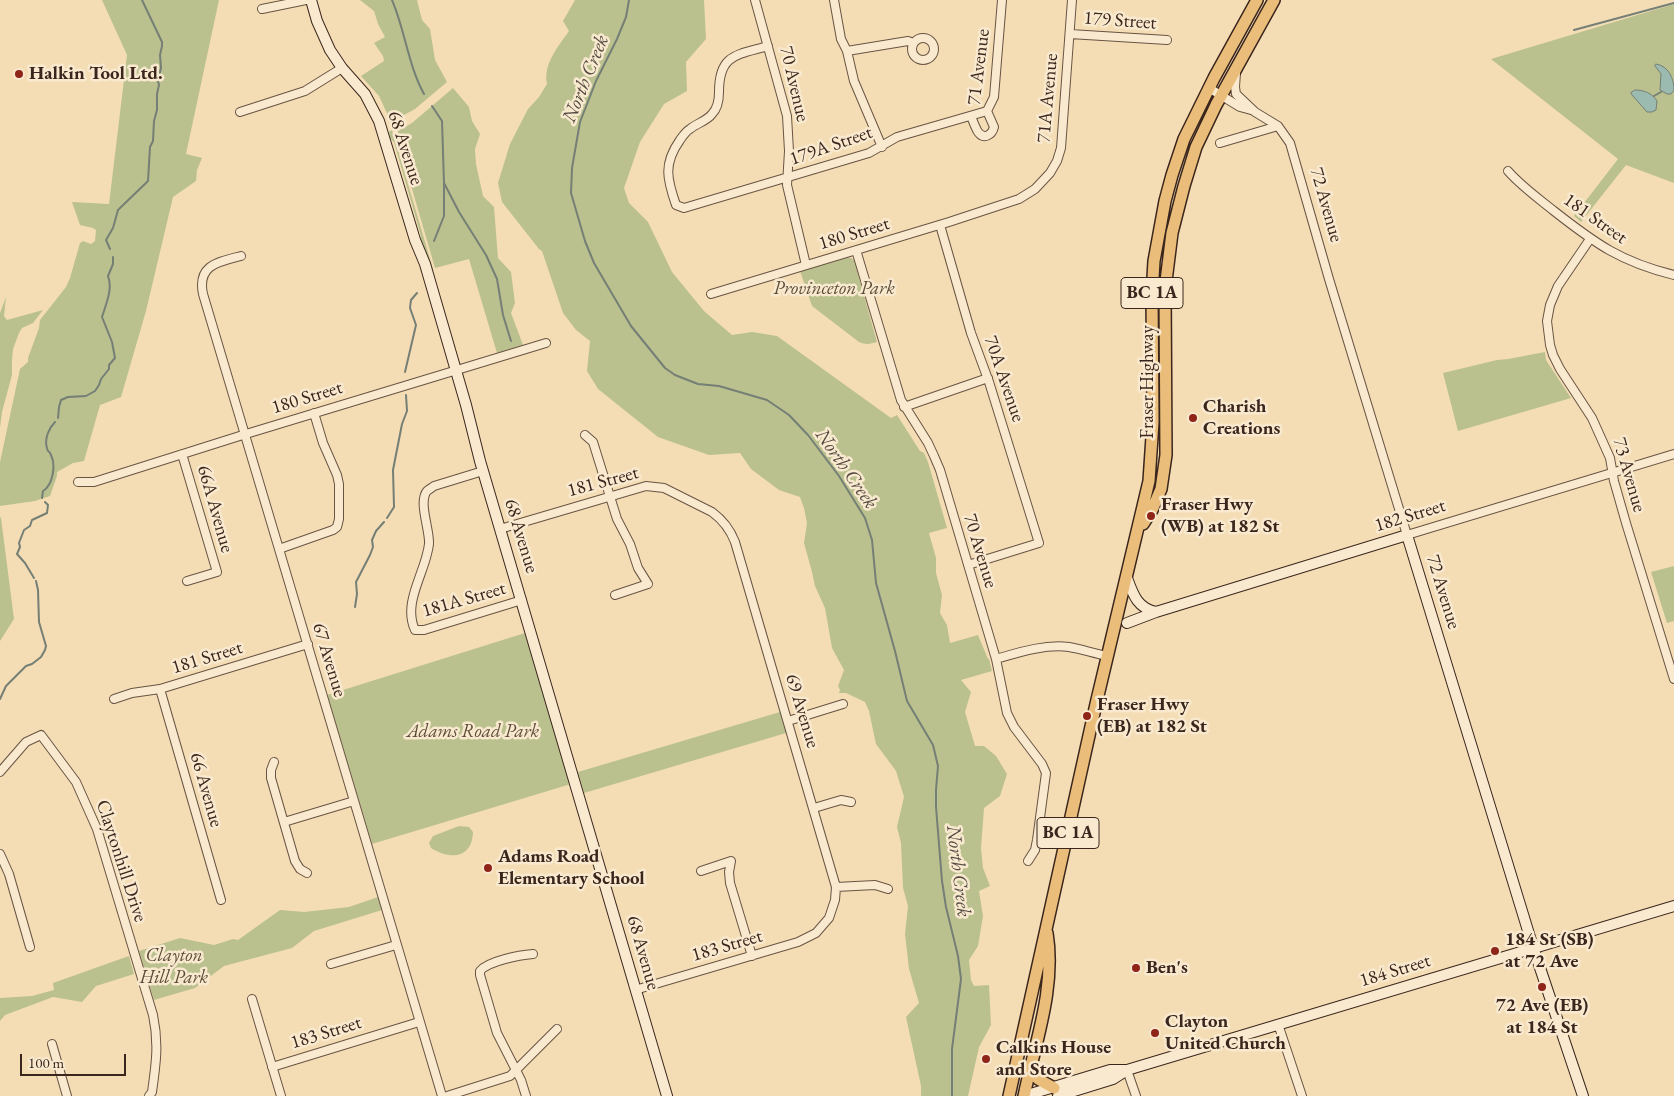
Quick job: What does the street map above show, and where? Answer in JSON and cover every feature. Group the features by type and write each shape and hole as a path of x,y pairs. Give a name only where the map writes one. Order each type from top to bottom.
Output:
{"main road":[{"name":"Fraser Highway","path":"1010,1096 1036,973 1149,481 1153,422 1151,303 1157,242 1172,175 1184,139 1208,88 1257,0"},
{"name":"Fraser Highway","path":"1136,539 1161,489 1166,455 1165,289 1172,233 1184,186 1196,147 1221,95 1274,0"},
{"name":"Fraser Highway","path":"1024,1096 1046,1002 1050,967 1047,929"},
{"path":"1030,1068 1038,1079 1056,1092"}],"street":[{"path":"262,9 306,0"},
{"name":"68 Avenue","path":"311,0 316,21 325,41 342,68 365,94 379,121 456,371 483,471 667,1096"},
{"name":"70 Avenue","path":"755,0 787,116 789,151 788,189 806,265"},
{"path":"834,0 842,39 854,81 882,147"},
{"name":"71 Avenue","path":"971,116 978,132 982,136 988,136 992,132 994,127 987,111 994,97 1002,0"},
{"name":"71A Avenue","path":"1006,203 1019,199 1036,189 1050,173 1057,161 1061,148 1072,0"},
{"name":"179 Street","path":"1070,34 1167,40"},
{"path":"846,51 908,41 913,43"},
{"name":"179A Street","path":"768,46 733,58 724,65 719,82 717,107 712,114 688,130 675,148 670,159 667,174 676,205 684,208 869,154 897,137 987,111"},
{"path":"240,112 305,92 342,68"},
{"name":"72 Avenue","path":"1237,68 1236,94 1255,112"},
{"name":"72 Avenue","path":"1208,88 1278,126 1290,143 1328,279 1534,947 1583,1096"},
{"path":"1220,144 1278,126"},
{"name":"181 Street","path":"1508,171 1518,183 1590,238 1613,253 1631,262 1674,275"},
{"name":"180 Street","path":"712,294 1006,203"},
{"name":"70A Avenue","path":"940,224 971,333 988,378 1039,543 968,565"},
{"name":"73 Avenue","path":"1590,238 1555,292 1548,313 1550,345 1555,360 1596,426 1610,458 1626,523 1674,679"},
{"name":"70 Avenue","path":"856,250 900,400 934,456 996,659 1007,713 1014,727 1042,764 1046,773 1035,850 1028,861"},
{"name":"67 Avenue","path":"241,256 221,261 210,267 203,276 203,294 442,1096"},
{"name":"180 Street","path":"78,482 94,482 546,343"},
{"path":"904,407 988,378"},
{"path":"279,549 333,530 337,527 339,520 337,475 314,413"},
{"path":"585,435 593,442 617,519 630,544 638,568 648,584 615,595"},
{"name":"66A Avenue","path":"182,454 217,572 187,581"},
{"name":"182 Street","path":"1128,623 1156,612 1674,454"},
{"name":"181A Street","path":"483,471 434,486 428,490 424,498 429,544 412,601 411,620 415,630 424,630 522,600"},
{"name":"181 Street","path":"500,529 638,487 656,486 664,488 712,512"},
{"name":"69 Avenue","path":"712,512 728,527 735,542 836,887 832,909 823,926"},
{"path":"1127,578 1134,596 1142,607 1156,612"},
{"name":"181 Street","path":"114,699 132,693 160,689 308,644"},
{"path":"996,659 1051,647 1069,647 1108,656"},
{"name":"66 Avenue","path":"160,689 221,900"},
{"path":"788,722 843,704"},
{"name":"Claytonhill Drive","path":"0,772 26,742 41,735 76,782 97,829 157,1033 153,1095"},
{"path":"274,762 271,778 295,861 300,869 307,873"},
{"path":"814,808 841,800 851,802"},
{"path":"284,822 354,801"},
{"path":"0,854 9,874 30,947"},
{"path":"701,871 731,861 729,872 730,884 752,956"},
{"path":"836,887 875,885 888,888"},
{"name":"184 Street","path":"1024,1096 1056,1092 1110,1070 1127,1070 1674,906"},
{"name":"183 Street","path":"635,990 803,940 816,933 823,926"},
{"path":"331,964 396,945"},
{"path":"526,1096 516,1070 497,1033 480,972 486,966 517,956 533,954"},
{"path":"252,999 280,1096"},
{"name":"183 Street","path":"272,1067 419,1022"},
{"path":"1278,1024 1302,1096"},
{"path":"447,1096 502,1079 516,1070 557,1030"},
{"path":"52,1044 67,1096"},
{"path":"1127,1070 1136,1096"}],"green space":[{"path":"102,0 219,0 186,154 202,158 197,170 196,181 173,197 146,311 121,397 100,405 84,461 73,463 57,472 50,496 35,501 0,506 0,462 20,369 28,362 40,320 66,287 80,243 83,241 91,244 95,241 96,230 80,225 72,202 109,204 127,55"},
{"path":"360,0 417,0 422,20 430,29 435,60 447,82 415,109 391,122 379,96 361,76 384,61 383,56 374,43 385,37 374,11"},
{"path":"575,0 704,0 706,39 686,62 687,91 664,104 640,142 624,188 629,203 648,222 672,272 704,311 732,335 752,332 777,336 891,418 897,415 920,451 924,453 928,462 947,528 929,533 936,558 936,573 942,595 940,613 947,625 950,643 978,635 989,659 992,671 961,680 971,692 965,712 975,746 984,746 996,756 1007,774 1000,796 984,808 981,848 983,868 990,886 979,891 983,916 978,946 969,960 971,980 974,986 989,985 991,1025 979,1047 968,1096 921,1096 921,1086 906,1017 919,1003 909,969 905,934 908,906 903,888 901,843 897,827 904,797 896,771 876,744 869,711 865,702 846,693 839,693 838,686 844,670 832,648 825,608 815,586 804,543 807,523 800,497 779,490 751,469 740,453 709,455 658,437 598,389 587,371 590,341 576,330 563,313 542,251 502,202 498,183 510,144 528,109 547,84 546,77 549,63 569,31 563,21"},
{"path":"1674,4 1674,183 1626,165 1581,222 1574,216 1618,159 1491,59"},
{"path":"453,88 469,107 472,121 480,134 475,149 476,164 483,196 494,207 498,258 511,272 515,303 511,313 523,345 497,353 469,259 435,268 399,144 398,131 412,123"},
{"path":"392,130 433,269 431,269 420,240 421,236 394,142 390,138 389,132"},
{"name":"Provinceton Park","path":"847,257 853,259 858,266 858,274 877,342 864,344 859,342 812,306 800,271"},
{"path":"6,297 4,316 7,320 43,310 33,323 22,328 13,349 12,375 2,412 0,428 0,313"},
{"path":"1545,352 1546,360 1571,398 1458,431 1443,373 1497,360"},
{"path":"0,517 14,619 0,641"},
{"path":"1674,566 1674,621 1667,623 1651,572"},
{"name":"Adams Road Park","path":"525,633 571,784 372,844 327,695"},
{"path":"780,712 786,733 584,793 578,772"},
{"path":"459,826 469,827 473,832 469,848 464,852 459,855 452,855 438,852 431,848 429,843 433,836"},
{"name":"Clayton Hill Park","path":"378,897 382,910 314,931 292,948 224,966 195,988 154,1000 139,951 180,938 214,945 233,939 238,940 280,910 304,912 349,907"},
{"name":"Clayton Hill Park","path":"129,956 134,974 96,986 82,1002 53,997 5,1015 0,1021 0,998 32,996 54,990 53,983"}],"water":[{"path":"1656,64 1664,67 1670,74 1674,90 1671,94 1660,90 1661,74 1655,66"},
{"path":"1635,90 1645,91 1653,96 1657,101 1656,110 1647,112 1632,95 1631,93"}],"waterway":[{"path":"110,249 106,240 113,228 118,210 148,181 150,147 153,141 154,121 157,110 162,42 142,0"},
{"path":"392,0 414,71 424,94"},
{"name":"North Creek","path":"629,0 626,17 596,81 580,122 572,168 571,193 585,241 594,263 631,326 665,368 675,375 698,384 719,386 767,400 789,415 808,435 839,476 865,518 872,540 876,583 907,701 933,745 938,766 936,807 942,881 961,979 952,1049 952,1096"},
{"path":"1574,30 1674,3"},
{"path":"1654,96 1661,92"},
{"path":"432,106 442,121 444,183 444,216 434,241"},
{"path":"444,183 459,212 486,255 497,279 503,315 511,341"},
{"path":"58,418 61,400 68,397 86,396 95,391 109,369 109,365 115,358 112,342 102,317 110,286 108,276 113,264 113,257"},
{"path":"405,372 416,325 410,308 411,300 417,293"},
{"path":"387,518 394,507 393,470 402,424 407,411 406,395"},
{"path":"42,498 43,491 49,484 53,474 53,459 47,450 46,441 49,430 55,422"},
{"path":"34,578 17,554 24,530 30,526 32,520 47,513 48,505 45,502"},
{"path":"355,607 356,582 370,555 373,547 372,540 376,531 384,522"},
{"path":"0,699 6,686 26,666 41,657 45,650 46,646 39,622 36,581"}],"place":[{"name":"Halkin Tool Ltd.","path":"19,74"},
{"name":"Charish Creations","path":"1193,418"},
{"name":"Fraser Hwy (WB) at 182 St","path":"1151,516"},
{"name":"Fraser Hwy (EB) at 182 St","path":"1087,716"},
{"name":"Adams Road Elementary School","path":"488,868"},
{"name":"184 St (SB) at 72 Ave","path":"1495,951"},
{"name":"Ben's","path":"1136,968"},
{"name":"72 Ave (EB) at 184 St","path":"1542,987"},
{"name":"Clayton United Church","path":"1155,1033"},
{"name":"Calkins House and Store","path":"986,1059"}]}
